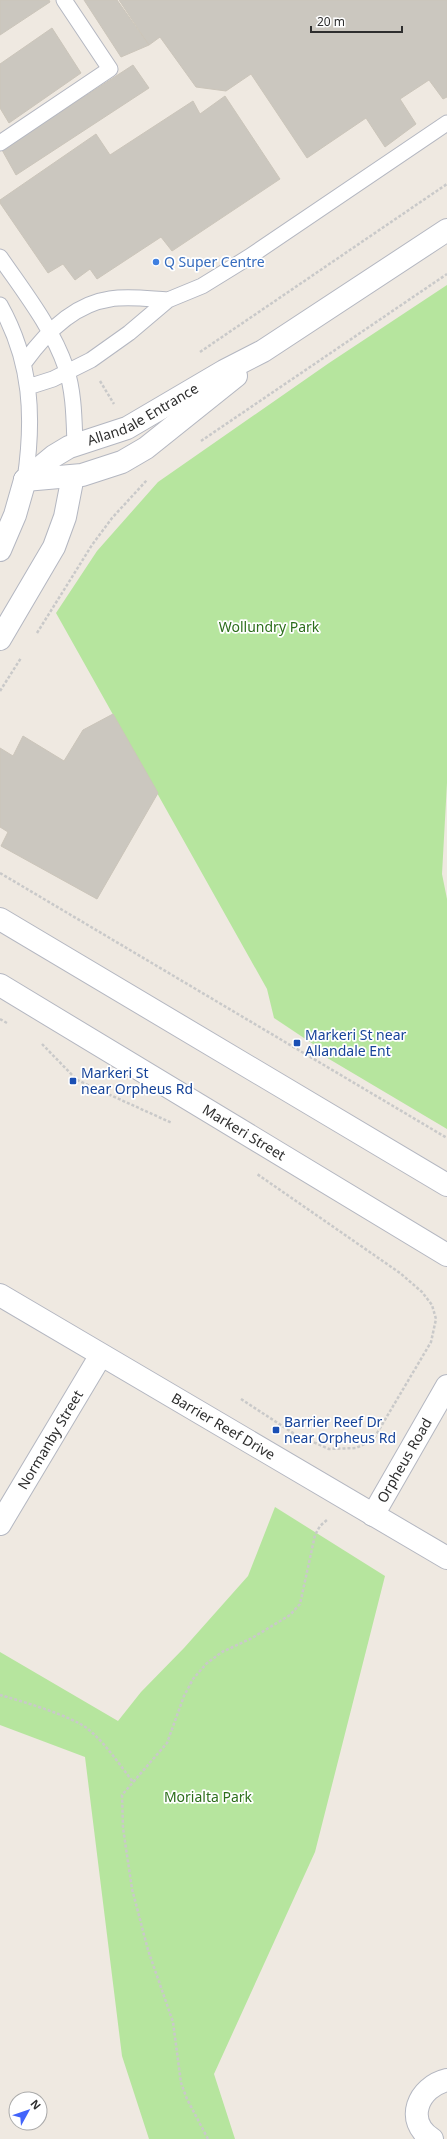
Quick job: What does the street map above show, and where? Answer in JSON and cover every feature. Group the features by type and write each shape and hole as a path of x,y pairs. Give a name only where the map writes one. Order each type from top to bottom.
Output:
{"street":[{"name":"Allandale Entrance","path":"24,480 54,456 75,444 127,428 224,371 263,351 447,230"},
{"name":"Allandale Entrance","path":"24,480 73,476 110,467 140,452 233,378 263,351"},
{"path":"0,639 54,547 65,518 73,476 75,444"},
{"path":"0,550 15,515 24,480"},
{"path":"0,919 447,1185"},
{"name":"Markeri Street","path":"0,986 447,1255"},
{"name":"Barrier Reef Drive","path":"0,1295 447,1558"},
{"name":"Normanby Street","path":"0,1524 101,1355"},
{"name":"Orpheus Road","path":"373,1515 447,1386"},
{"path":"432,2139 427,2136 419,2124 416,2110 421,2097 428,2088 436,2082 447,2080"}],"lane":[{"path":"0,143 110,69 64,0"},
{"path":"28,387 42,384 91,360 129,333 168,300 202,286 249,257 447,123"},
{"path":"0,257 50,332 67,373 72,397 75,444"},
{"path":"24,363 34,349 50,332 72,315 100,301 118,298 168,300"},
{"path":"0,305 17,339 24,363 28,387 30,440 24,480"}],"path":[{"path":"194,356 447,184"},
{"path":"198,443 447,274"},
{"path":"97,375 116,407"},
{"path":"33,639 92,545 112,518 149,478"},
{"path":"0,691 25,652"},
{"path":"0,873 447,1138"},
{"path":"0,1019 11,1025"},
{"path":"39,1041 77,1080 174,1124"},
{"path":"241,1399 293,1432 329,1449 356,1448 374,1440 431,1342 436,1319 432,1305 422,1292 400,1273 255,1173"},
{"path":"208,2139 187,2099 181,2083 173,2022 148,1950 132,1889 125,1846 121,1808 122,1795 167,1743 184,1696 193,1679 206,1664 222,1652 252,1638 285,1618 300,1604 314,1535 320,1526 328,1520 341,1496"},
{"path":"0,1695 71,1719 88,1728 113,1756 133,1782"}],"green space":[{"name":"Wollundry Park","path":"447,285 447,783 442,874 447,899 447,1129 324,1056 325,1052 274,1018 267,989 56,613 97,551 158,482 329,363"},
{"name":"Morialta Park","path":"275,1507 385,1576 315,1852 214,2074 235,2139 149,2139 122,2056 85,1757 0,1725 0,1652 118,1721 141,1692 184,1648 248,1576"}],"building":[{"path":"0,0 49,0 50,2 0,35"},
{"path":"84,0 117,0 149,45 121,57"},
{"path":"119,0 447,0 447,97 443,99 429,80 400,99 416,124 385,147 366,118 307,158 251,74 226,91 196,87 160,37 149,45"},
{"path":"52,28 81,73 9,123 0,108 0,64"},
{"path":"133,65 149,88 16,175 2,150"},
{"path":"225,96 280,179 172,251 161,237 97,279 90,269 75,280 63,264 48,273 0,203 0,200 96,134 110,155 193,101 200,114"},
{"path":"113,714 158,793 97,899 1,846 8,832 0,827 0,748 13,756 23,736 64,761 83,730"}],"place":[{"name":"Q Super Centre","path":"156,262"},
{"name":"Markeri St near Allandale Ent","path":"297,1043"},
{"name":"Markeri St near Orpheus Rd","path":"73,1081"},
{"name":"Barrier Reef Dr near Orpheus Rd","path":"276,1430"}]}
